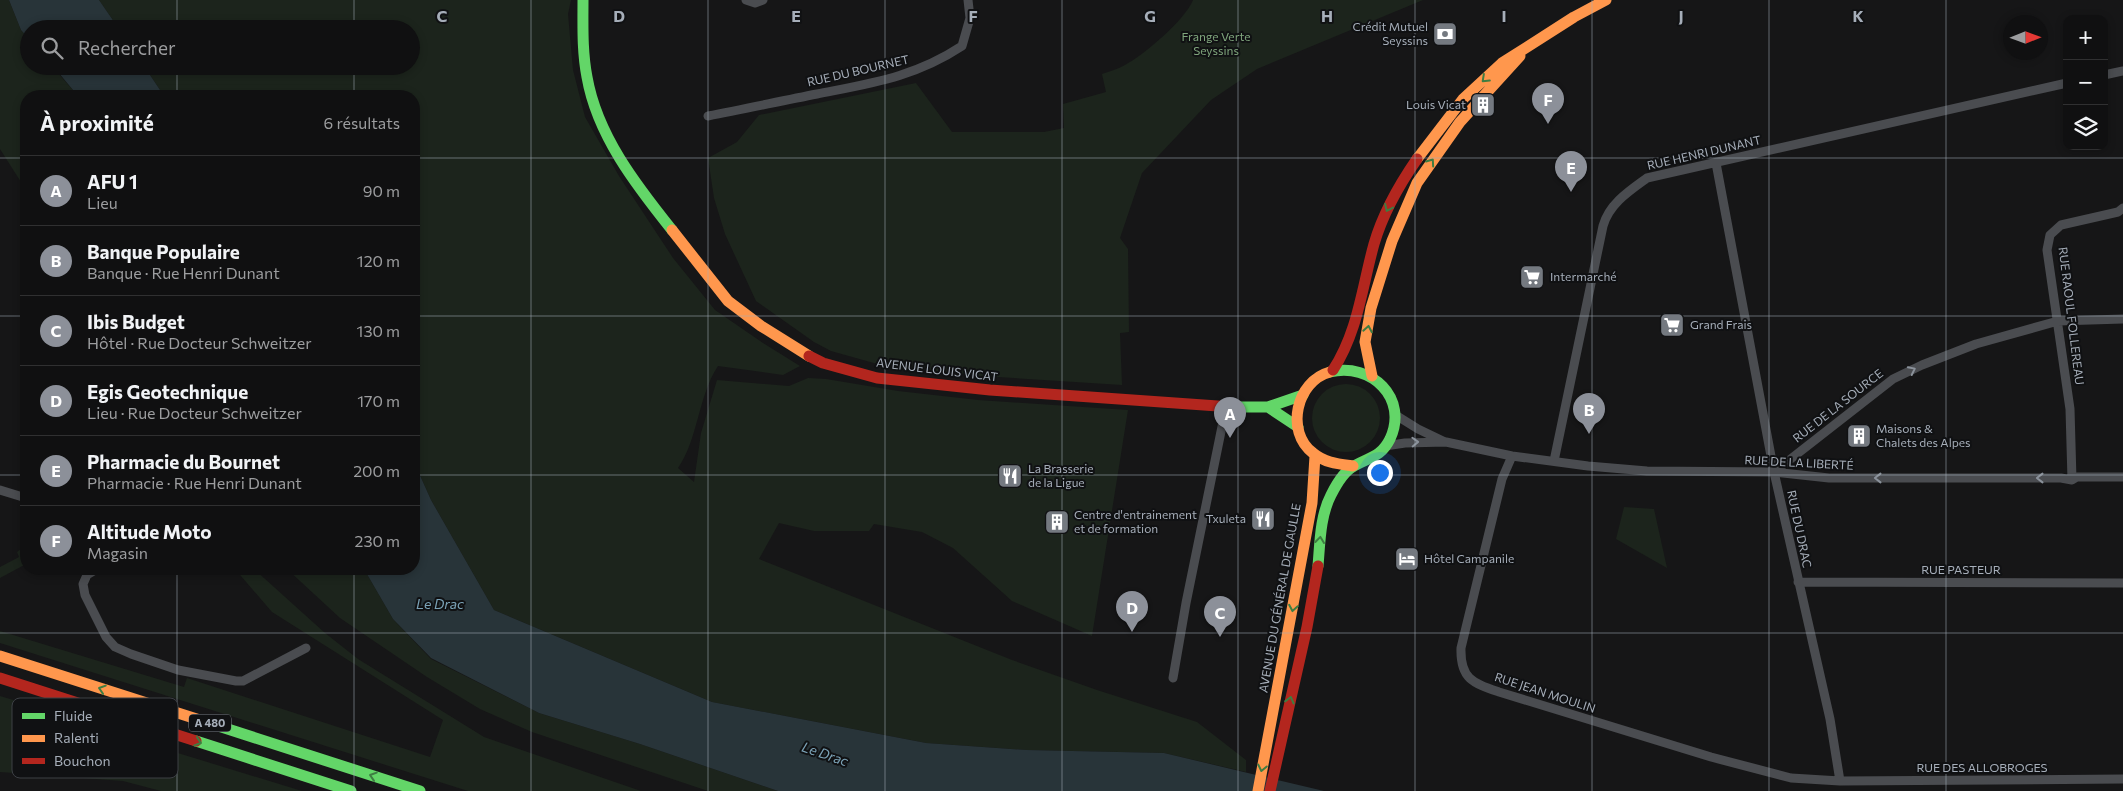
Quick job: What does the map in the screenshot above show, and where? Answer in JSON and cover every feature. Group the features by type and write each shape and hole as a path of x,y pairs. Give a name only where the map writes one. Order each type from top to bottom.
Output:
{"main road":[{"name":"AVENUE LOUIS VICAT","path":"583,0 583,50 587,79 599,116 615,151 642,192 728,301 779,338 823,363 877,378 990,390 1226,407 1268,407"},
{"path":"1333,370 1348,345 1375,238 1404,177 1454,110 1503,62 1524,51 1564,22 1606,0"},
{"path":"1372,376 1365,342 1372,308 1392,241 1417,183 1464,116 1509,70 1524,51"},
{"path":"1268,407 1302,395 1319,377 1333,370 1353,369 1372,376 1385,389 1393,405 1393,431 1385,446 1371,460 1353,466 1333,465 1315,456 1304,443 1298,427 1298,411 1302,395"},
{"path":"1268,407 1298,427"},
{"name":"AVENUE DU GÉNÉRAL DE GAULLE","path":"1273,746 1312,503 1315,456"},
{"path":"1258,791 1273,746 1309,618 1326,506 1336,486 1353,466"},
{"name":"A 480","path":"0,656 131,698"},
{"name":"A 480","path":"0,678 59,698"},
{"path":"0,688 34,698"},
{"name":"A 480","path":"178,713 420,791"},
{"name":"A 480","path":"178,736 351,791"},
{"path":"1270,791 1273,746"}],"street":[{"path":"746,0 755,3 763,0"},
{"name":"RUE DU BOURNET","path":"708,116 870,83 912,72 939,61 962,46 970,18 968,0"},
{"path":"2108,74 2123,71"},
{"name":"RUE HENRI DUNANT","path":"1554,461 1605,218 1611,208 1626,193 1647,178 2063,84"},
{"name":"RUE DU DRAC","path":"1716,163 1774,472 1830,719 1840,781"},
{"name":"RUE RAOUL FOLLEREAU","path":"2072,480 2070,409 2047,250 2050,235 2061,225 2118,212 2123,208"},
{"name":"RUE DE LA SOURCE","path":"1774,472 1893,379 1922,365 1976,344 2058,322 2123,320"},
{"path":"1173,678 1186,603 1226,407"},
{"name":"RUE DE LA LIBERTÉ","path":"1394,414 1418,429 1446,442 1512,456 1655,472 1774,472 1829,478 2061,478 2072,480 2077,477 2123,476"},
{"name":"RUE DE LA LIBERTÉ","path":"1385,446 1405,443 1446,442"},
{"name":"RUE JEAN MOULIN","path":"1512,456 1502,479 1461,648 1461,660 1465,674 1472,682 1711,758 1791,778 1840,781"},
{"path":"0,490 20,496"},
{"path":"88,575 83,584 85,595 106,637 115,647 131,654 192,674 243,681 306,648"},
{"name":"RUE PASTEUR","path":"1798,582 2123,584"},
{"name":"RUE DES ALLOBROGES","path":"1840,781 2123,779"}],"green space":[{"path":"0,0 9,0 20,28 20,75 60,75 73,90 20,90 20,181 0,149"},
{"path":"99,0 571,0 568,14 573,70 585,117 619,176 673,258 715,310 800,366 783,375 718,366 706,391 685,457 678,468 694,482 701,433 717,380 789,386 808,378 826,379 898,391 978,400 1128,410 1092,636 1012,601 953,548 922,532 874,524 869,531 814,531 779,523 759,559 1012,660 1197,722 1246,760 1246,772 1164,753 1027,750 926,743 712,702 494,610 431,500 420,475 420,90 160,90 150,75 420,75 420,20 113,20"},
{"name":"Frange Verte Seyssins","path":"1193,0 1423,0 1257,69 1211,100 1142,173 1120,238 1128,249 1129,332 1120,333 1122,385 983,376 881,365 831,351 814,342 756,301 725,234 714,198 708,158 737,142 759,115 916,83 952,132 1044,132 1064,128 1063,104 1106,92 1102,74 1125,65 1153,45 1182,17"},
{"path":"1346,384 1359,387 1370,394 1377,405 1380,418 1377,431 1370,442 1359,449 1346,452 1333,449 1322,442 1315,431 1312,418 1315,405 1322,394 1333,387"},
{"path":"1624,507 1654,509 1667,568 1616,539"},
{"path":"20,550 20,567 0,578 0,567 19,557 17,552"},
{"path":"240,575 261,575 325,633 358,659 484,737 641,791 468,791 0,643 0,631 184,687 187,678 430,757 443,720 272,612"},
{"path":"293,575 367,575 393,619 431,659 539,713 640,744 778,791 708,791 532,732 480,709 427,677 340,618"},
{"path":"0,696 12,700 12,773 0,772"},
{"path":"178,753 302,791 161,791 123,781 82,778 178,778"}],"water":[{"path":"9,0 99,0 113,20 20,20 20,28"},
{"path":"60,75 150,75 160,90 73,90"},
{"name":"Le Drac","path":"420,475 431,500 494,610 712,702 926,743 1027,750 1164,753 1324,791 778,791 640,744 539,713 431,658 393,619 367,575 420,575"}],"traffic: fast":[{"path":"583,0 585,67 599,119 632,177 672,230"},
{"path":"1318,566 1323,521 1327,503 1333,491 1350,468 1383,450 1390,439 1395,424 1394,410 1390,397 1382,386 1372,378 1359,372 1345,370 1330,372"},
{"path":"1232,407 1268,407 1303,395"},
{"path":"1268,407 1298,427"},
{"path":"206,722 420,791"},
{"path":"196,741 351,791"}],"traffic: slow":[{"path":"1417,159 1463,99 1502,63 1574,17 1606,0"},
{"path":"1372,376 1365,342 1371,308 1392,241 1417,183 1460,122 1520,56"},
{"path":"672,230 728,301 761,326 809,356"},
{"path":"1330,372 1318,377 1302,396 1298,408 1297,421 1299,433 1304,444 1322,459 1353,466"},
{"path":"1258,791 1312,503 1315,456"},
{"path":"0,656 131,698"},
{"path":"178,713 206,722"}],"traffic: jam":[{"path":"1333,370 1354,325 1374,244 1382,221 1398,189 1417,159"},
{"path":"809,356 823,363 877,378 990,390 1232,407"},
{"path":"1270,791 1307,627 1318,566"},
{"path":"0,678 62,698"},
{"path":"178,735 196,741"}],"place":[{"name":"Crédit Mutuel Seyssins","path":"1445,34"},
{"name":"Louis Vicat","path":"1483,105"},
{"name":"Altitude Moto","path":"1548,124"},
{"name":"Pharmacie du Bournet","path":"1571,192"},
{"name":"Intermarché","path":"1532,277"},
{"name":"Grand Frais","path":"1672,325"},
{"name":"Banque Populaire","path":"1589,434"},
{"name":"Maisons & Chalets des Alpes","path":"1859,436"},
{"name":"AFU 1","path":"1230,438"},
{"name":"La Brasserie de la Ligue","path":"1010,476"},
{"name":"Txuleta","path":"1263,519"},
{"name":"Centre d'entrainement et de formation","path":"1057,522"},
{"name":"Hôtel Campanile","path":"1407,559"},
{"name":"Egis Geotechnique","path":"1132,632"},
{"name":"Ibis Budget","path":"1220,637"}]}
